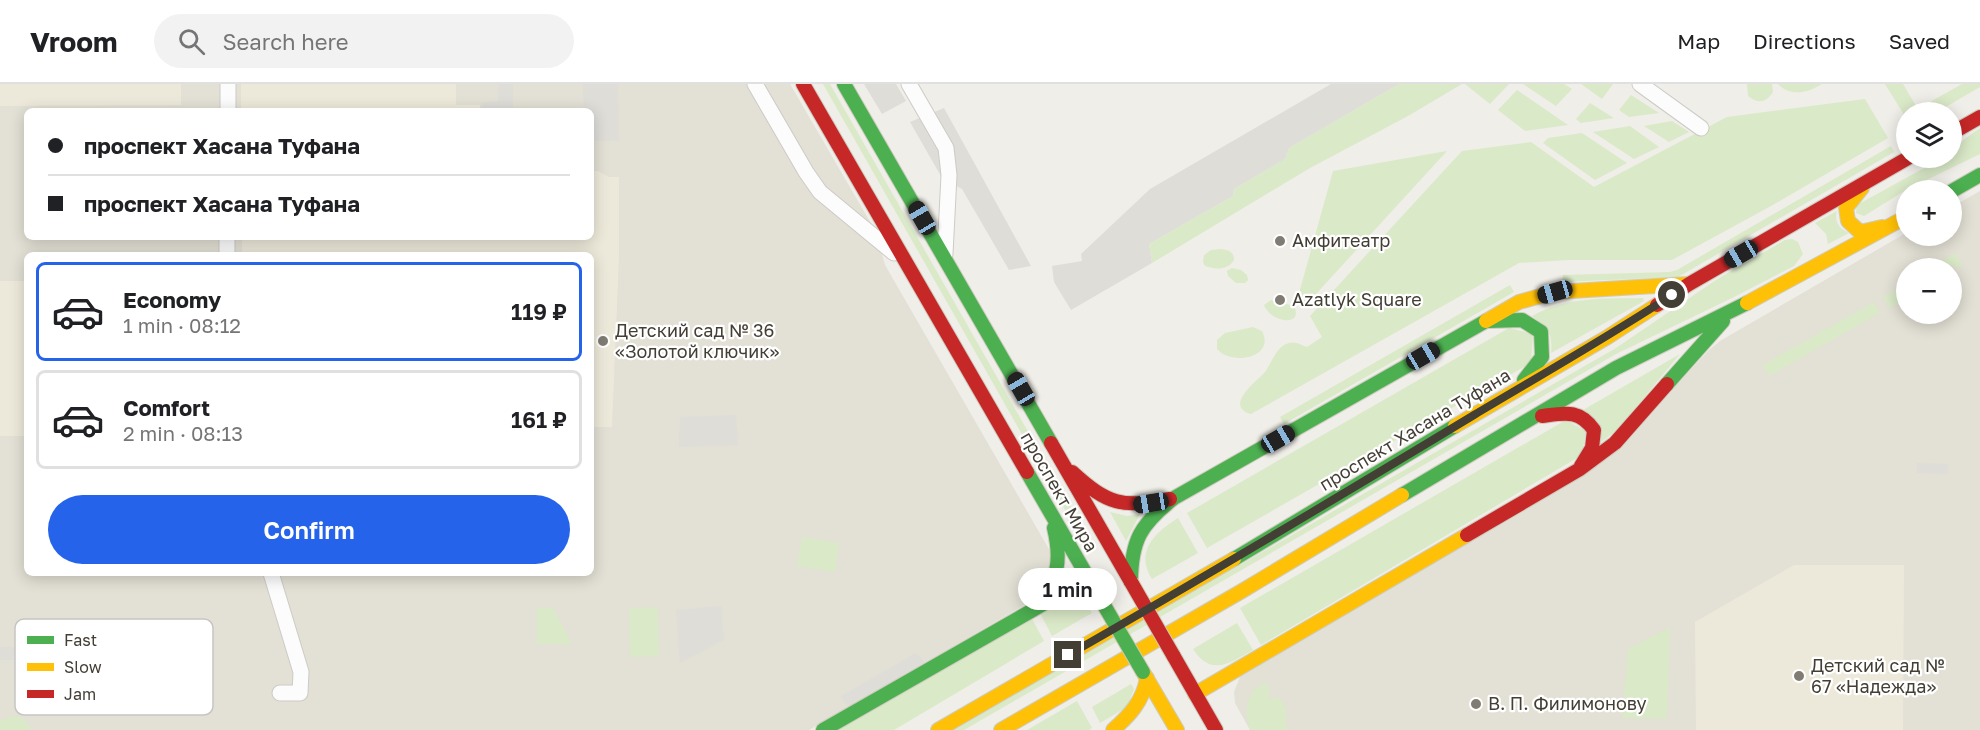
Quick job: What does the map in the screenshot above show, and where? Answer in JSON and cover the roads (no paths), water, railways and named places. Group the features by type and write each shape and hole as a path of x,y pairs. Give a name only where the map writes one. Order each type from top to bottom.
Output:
{"main road":[{"name":"проспект Мира","path":"803,84 1177,730"},
{"name":"проспект Мира","path":"844,84 1216,730"},
{"path":"1962,127 1980,117"},
{"name":"проспект Хасана Туфана","path":"938,730 1225,566 1515,390 1606,338 1689,284 1896,165"},
{"path":"1962,185 1980,175"},
{"path":"1868,180 1846,208 1848,221 1860,232 1896,222"},
{"path":"1001,730 1252,585 1616,368 1729,313 1896,223"},
{"path":"1131,582 1130,561 1136,538 1148,520 1174,498 1519,302 1555,292 1689,284"},
{"path":"1195,694 1580,469 1615,443 1729,313"},
{"path":"1485,321 1522,320 1541,332 1542,357 1515,390"},
{"path":"1531,418 1568,412 1587,420 1594,430 1592,448 1580,469"},
{"path":"1063,464 1100,496 1114,503 1138,505 1174,498"},
{"path":"1032,610 1051,586 1059,566 1058,541 1051,514"},
{"path":"823,730 1032,610 1063,595 1089,594 1101,600"},
{"path":"1113,730 1139,704 1146,688 1145,675"}],"street":[{"path":"228,84 228,108"},
{"path":"755,84 820,192 894,253 920,284"},
{"path":"909,84 946,148 949,175 945,257"},
{"path":"1640,84 1701,128"},
{"path":"273,576 301,672 300,693 280,693"}],"place":[{"name":"Амфитеатр","path":"1280,241"},
{"name":"Azatlyk Square","path":"1280,300"},
{"name":"Детский сад № 36 «Золотой ключик»","path":"603,341"},
{"name":"Детский сад № 67 «Надежда»","path":"1799,676"},
{"name":"В. П. Филимонову","path":"1476,704"}]}
